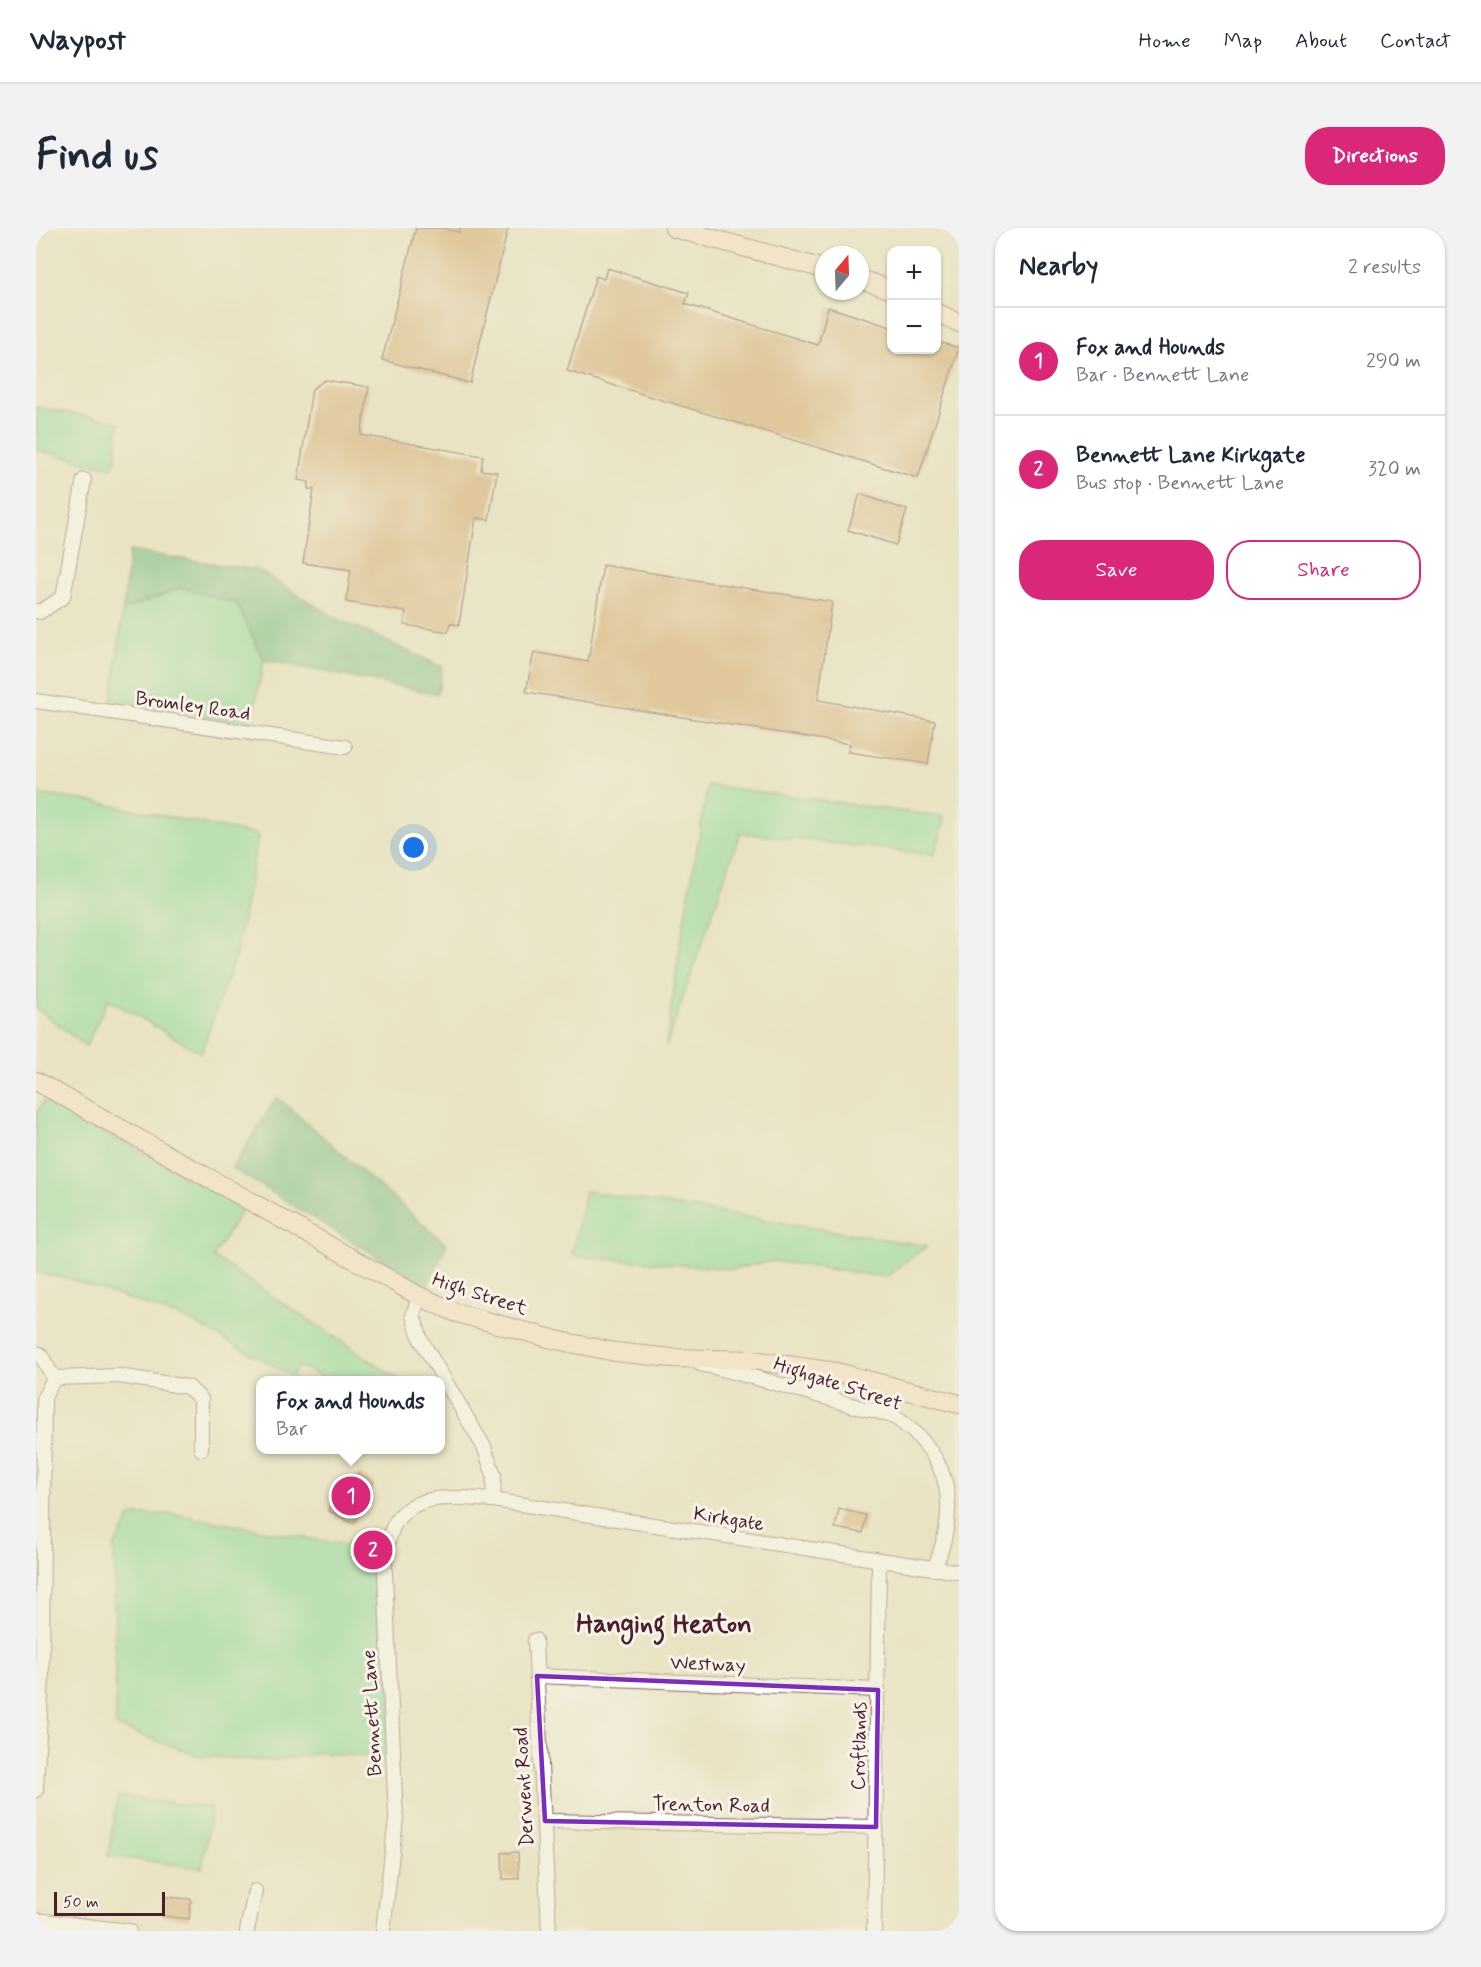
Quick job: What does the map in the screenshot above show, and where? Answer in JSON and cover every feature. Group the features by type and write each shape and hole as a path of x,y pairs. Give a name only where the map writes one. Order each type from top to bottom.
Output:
{"street":[{"path":"674,228 815,267"},
{"path":"869,282 887,289"},
{"path":"941,314 959,323"},
{"path":"36,612 40,612 63,597 89,478"},
{"name":"Bromley Road","path":"36,701 345,747"},
{"name":"High Street","path":"36,1081 419,1296 457,1313 556,1340 615,1352 672,1358 752,1360 836,1372 959,1404"},
{"path":"419,1296 413,1315 421,1340 442,1376"},
{"path":"36,1353 40,1354 54,1378"},
{"name":"Highgate Street","path":"672,1358 760,1378 898,1419 937,1456 949,1494 954,1518 934,1569"},
{"path":"54,1378 119,1376 188,1387 201,1399 201,1449"},
{"path":"36,1790 42,1676 44,1398 54,1378"},
{"path":"445,1381 484,1447 494,1475 493,1500"},
{"name":"Kirkgate","path":"415,1503 454,1497 493,1500 959,1572"},
{"name":"Bennett Lane","path":"383,1931 396,1819 384,1552 395,1524 415,1503"},
{"name":"Croftlands","path":"874,1931 879,1561"},
{"name":"Derwent Road","path":"535,1640 549,1931"},
{"name":"Westway","path":"537,1676 878,1690"},
{"name":"Trenton Road","path":"545,1821 876,1827"},
{"path":"247,1931 255,1892"},
{"path":"36,1920 129,1931"}],"highlighted area":[{"path":"537,1676 878,1690 876,1827 545,1821"}],"green space":[{"path":"36,407 119,422 116,459 112,468 36,450"},
{"path":"129,551 258,570 332,616 442,667 438,694 264,660 236,603 181,588 123,610"},
{"path":"181,588 236,603 264,660 251,724 112,700 123,610"},
{"path":"708,785 944,817 944,825 934,855 740,833 666,1047 680,945"},
{"path":"36,794 96,802 258,835 237,950 201,1053 108,999 86,1046 36,1008"},
{"path":"277,1097 447,1245 427,1287 232,1168"},
{"path":"44,1101 244,1206 213,1257 394,1376 320,1376 298,1366 292,1376 189,1320 67,1278 36,1273 36,1114"},
{"path":"585,1191 927,1246 886,1277 773,1261 733,1269 572,1256"},
{"path":"174,1514 384,1552 393,1759 320,1753 272,1761 199,1756 116,1726 114,1547 131,1515"},
{"path":"118,1796 212,1808 202,1868 108,1856"}],"building":[{"path":"416,228 441,228 459,232 460,228 508,228 470,383 382,360"},
{"path":"607,268 689,293 685,304 818,345 828,307 887,326 887,354 941,354 941,343 959,348 918,478 567,371 596,276 604,279"},
{"path":"325,380 369,387 361,435 483,456 481,470 497,472 489,520 476,518 459,625 450,623 448,632 404,625 406,612 346,602 351,570 303,563 314,489 308,489 309,482 298,480 312,389"},
{"path":"860,494 907,510 896,545 848,530"},
{"path":"603,565 832,602 818,700 935,721 928,764 848,752 850,744 526,692 534,652 588,662"},
{"path":"358,1473 374,1482 354,1524 329,1511 330,1506 337,1499 333,1493 337,1480 344,1476 355,1477"},
{"path":"839,1509 866,1515 863,1533 835,1528"},
{"path":"518,1852 519,1879 503,1879 502,1853"},
{"path":"164,1897 191,1899 189,1919 162,1916"}],"place":[{"name":"Fox and Hounds","path":"351,1496"},
{"name":"Bennett Lane Kirkgate","path":"373,1550"}],"district":[{"name":"Hanging Heaton","path":"664,1623"}]}
